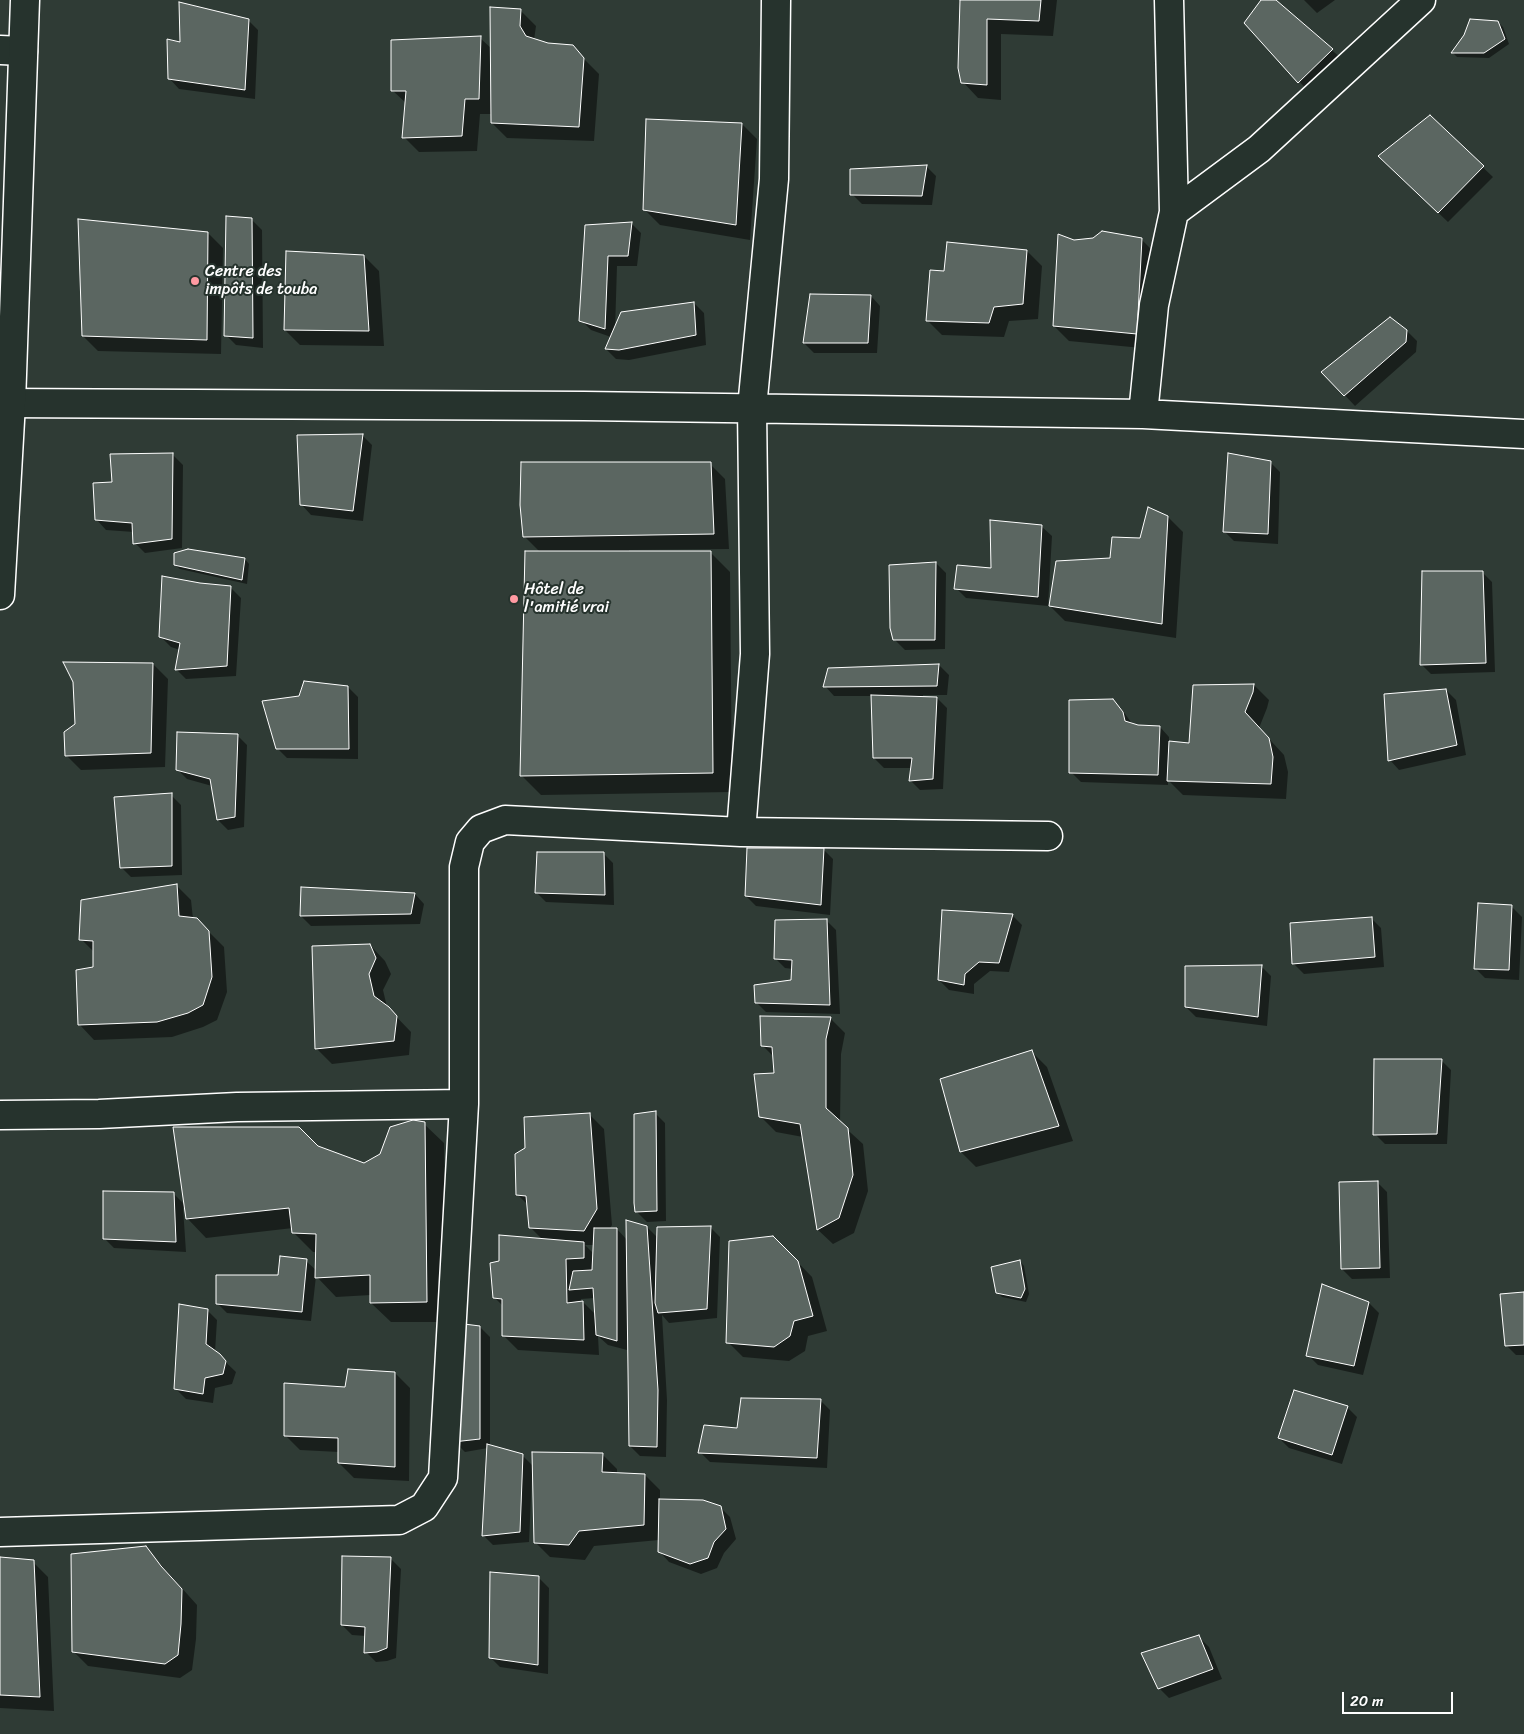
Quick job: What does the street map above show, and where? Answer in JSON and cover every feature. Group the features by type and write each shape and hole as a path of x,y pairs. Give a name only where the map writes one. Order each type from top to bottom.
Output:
{"street":[{"path":"0,595 12,51 25,0"},
{"path":"741,832 755,654 752,408 774,179 776,0"},
{"path":"1143,414 1154,305 1174,212 1169,0"},
{"path":"1174,212 1259,149 1421,0"},
{"path":"5,403 373,404 1143,414 1524,434"},
{"path":"0,1532 399,1520 424,1506 443,1478 464,1104 464,867 470,842 480,829 506,820 741,832 1048,836"},
{"path":"0,1115 99,1114 237,1107 464,1104"}],"building":[{"path":"960,0 1041,0 1039,21 987,19 987,85 961,83 958,68"},
{"path":"1261,0 1276,0 1333,49 1298,83 1244,23"},
{"path":"179,2 249,19 245,90 168,79 167,39 180,42"},
{"path":"490,7 521,9 520,26 526,36 548,43 573,45 584,58 579,127 491,123"},
{"path":"1470,19 1498,21 1505,39 1484,53 1451,53 1464,35"},
{"path":"481,36 479,99 465,99 462,136 402,138 406,91 391,91 391,40"},
{"path":"1430,115 1484,166 1438,213 1378,156"},
{"path":"646,119 742,123 736,225 643,210"},
{"path":"927,165 922,196 850,195 850,169"},
{"path":"226,216 252,218 253,338 224,336"},
{"path":"78,219 208,232 207,340 82,336"},
{"path":"632,222 628,256 608,256 605,329 579,321 585,225"},
{"path":"1102,231 1142,238 1137,334 1053,326 1058,234 1074,240 1093,238"},
{"path":"947,242 1027,250 1023,304 994,307 989,323 926,321 930,270 944,271"},
{"path":"286,251 364,255 369,331 284,330"},
{"path":"810,294 871,295 868,343 803,343"},
{"path":"694,302 696,335 619,350 605,349 621,312"},
{"path":"1390,317 1407,330 1406,342 1344,396 1321,372"},
{"path":"363,434 353,511 300,505 297,435"},
{"path":"173,453 172,539 133,544 132,523 95,520 93,483 112,482 110,454"},
{"path":"1228,453 1271,461 1268,534 1223,532"},
{"path":"521,462 711,462 714,534 523,537 520,505"},
{"path":"1148,507 1168,516 1162,624 1049,606 1056,561 1110,558 1112,537 1140,538"},
{"path":"990,520 1042,525 1038,597 954,589 957,565 991,568"},
{"path":"188,549 245,558 242,580 174,565 174,553"},
{"path":"525,551 711,551 713,773 520,776"},
{"path":"936,562 935,640 893,640 890,628 889,565"},
{"path":"1422,571 1483,571 1486,663 1420,665"},
{"path":"162,576 231,586 227,666 175,670 180,643 159,637"},
{"path":"63,662 153,663 151,753 65,756 64,732 75,724 73,682"},
{"path":"939,664 937,686 823,687 828,668"},
{"path":"304,681 348,686 349,749 276,749 262,701 299,696"},
{"path":"1254,684 1245,712 1269,738 1273,757 1271,784 1167,781 1169,741 1189,743 1193,685"},
{"path":"1446,689 1457,745 1388,761 1384,694"},
{"path":"871,695 937,697 933,779 909,781 912,758 873,758"},
{"path":"1113,699 1123,712 1125,721 1138,725 1160,726 1158,775 1069,773 1069,700"},
{"path":"177,732 238,734 235,817 217,820 210,779 176,770"},
{"path":"172,793 172,866 120,868 114,797"},
{"path":"747,848 824,848 821,905 745,896"},
{"path":"537,852 604,852 605,895 535,893"},
{"path":"177,884 179,916 197,918 209,931 212,977 203,1005 188,1013 157,1022 78,1025 76,970 93,967 93,941 79,940 81,900"},
{"path":"301,887 415,893 411,914 300,916"},
{"path":"1478,903 1512,905 1509,970 1474,969"},
{"path":"942,910 1013,914 999,963 979,962 965,974 964,985 938,980"},
{"path":"1372,917 1375,957 1292,964 1290,923"},
{"path":"827,919 830,1005 755,1003 754,985 791,980 792,960 774,959 775,920"},
{"path":"370,944 376,958 369,974 374,996 389,1007 397,1016 394,1041 315,1049 312,946"},
{"path":"1262,965 1258,1017 1185,1007 1185,966"},
{"path":"760,1016 831,1017 826,1039 826,1108 848,1128 853,1175 839,1218 817,1230 800,1124 759,1117 754,1074 774,1073 772,1047 761,1046"},
{"path":"1032,1050 1059,1126 960,1152 940,1079"},
{"path":"1374,1059 1442,1059 1437,1134 1373,1135"},
{"path":"656,1111 657,1211 635,1212 634,1114"},
{"path":"590,1113 597,1209 584,1231 529,1228 526,1196 516,1195 515,1154 525,1148 524,1117"},
{"path":"413,1120 425,1122 427,1302 370,1303 370,1275 315,1278 316,1234 292,1233 289,1208 186,1219 173,1127 299,1127 318,1146 364,1163 380,1154 390,1127"},
{"path":"1378,1181 1380,1268 1341,1269 1339,1182"},
{"path":"103,1191 174,1192 176,1242 103,1239"},
{"path":"626,1220 647,1226 658,1390 657,1447 629,1446"},
{"path":"711,1226 707,1309 658,1313 655,1303 657,1227"},
{"path":"594,1228 617,1228 617,1341 596,1335 593,1288 569,1290 573,1271 592,1270"},
{"path":"499,1235 584,1242 584,1258 566,1259 567,1303 583,1301 584,1340 502,1336 502,1299 493,1298 490,1263 499,1261"},
{"path":"773,1236 798,1261 813,1316 794,1321 790,1336 774,1347 726,1343 729,1241"},
{"path":"280,1256 307,1259 302,1312 216,1304 216,1275 278,1275"},
{"path":"1020,1260 1025,1289 1021,1298 996,1293 991,1267"},
{"path":"1322,1284 1369,1302 1354,1366 1306,1356"},
{"path":"1524,1292 1524,1345 1505,1346 1500,1294"},
{"path":"179,1304 208,1309 206,1344 226,1361 223,1374 205,1378 203,1394 174,1389"},
{"path":"456,1323 480,1326 480,1439 453,1442"},
{"path":"348,1369 395,1372 395,1467 338,1463 338,1438 284,1436 284,1383 345,1387"},
{"path":"1294,1390 1348,1406 1332,1455 1278,1438"},
{"path":"741,1398 821,1399 817,1458 698,1453 704,1425 737,1428"},
{"path":"487,1444 523,1454 520,1532 482,1536"},
{"path":"532,1452 603,1453 602,1472 645,1474 644,1525 579,1531 569,1545 534,1543"},
{"path":"659,1499 703,1500 721,1506 726,1529 714,1542 708,1558 690,1564 658,1552"},
{"path":"146,1546 182,1589 178,1655 165,1664 72,1652 71,1554"},
{"path":"342,1556 391,1557 387,1648 377,1652 364,1653 365,1627 341,1625"},
{"path":"0,1557 34,1560 40,1697 0,1695"},
{"path":"490,1572 539,1576 538,1665 489,1658"},
{"path":"1199,1635 1213,1669 1158,1689 1141,1653"}],"place":[{"name":"Centre des impôts de touba","path":"195,281"},
{"name":"Hôtel de l'amitié vrai","path":"514,599"}]}
